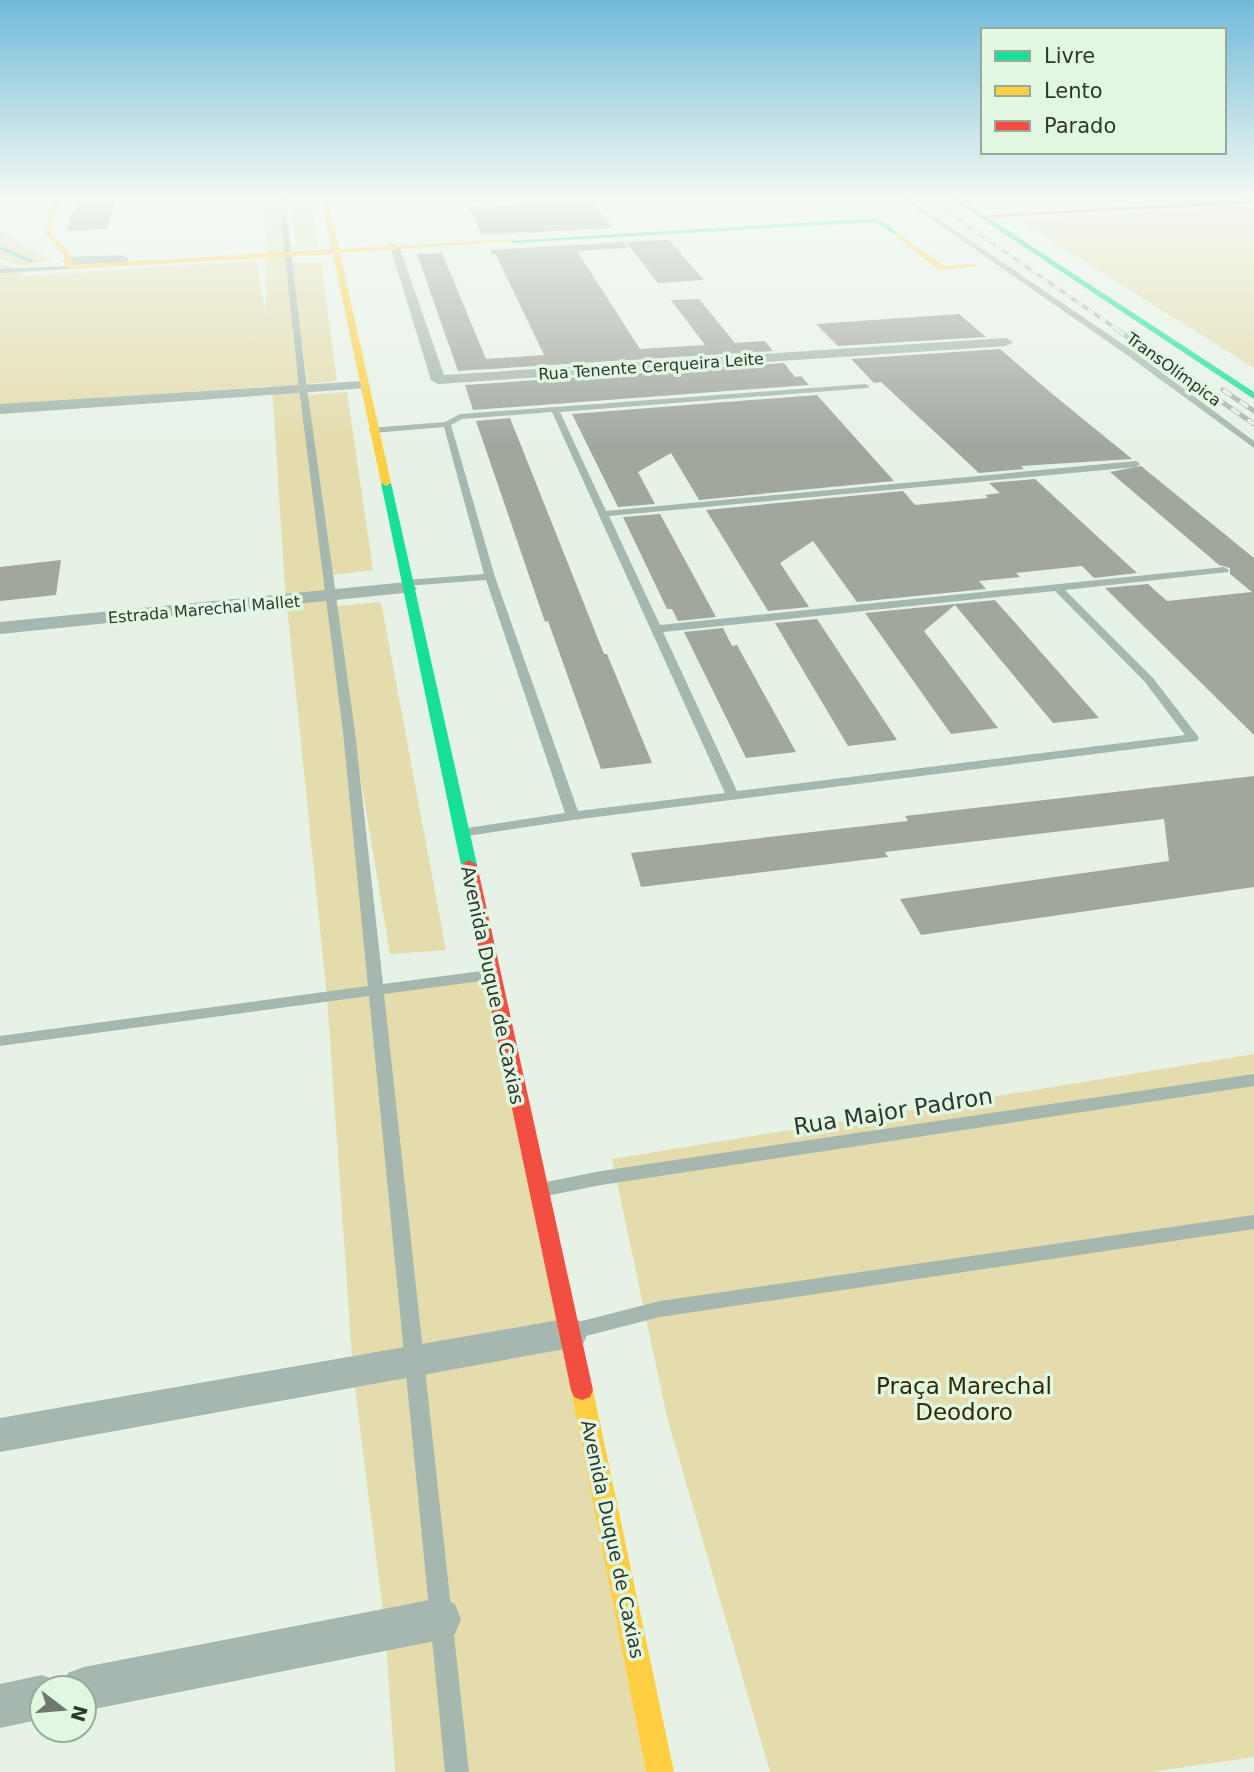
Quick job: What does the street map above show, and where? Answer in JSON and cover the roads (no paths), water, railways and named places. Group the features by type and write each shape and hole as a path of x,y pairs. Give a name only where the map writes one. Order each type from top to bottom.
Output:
{"street":[{"name":"Avenida Duque de Caxias","path":"341,281 570,1333 660,1772"},
{"name":"Rua Tenente Cerqueira Leite","path":"405,281 438,380 1006,342"},
{"path":"1078,281 1254,396"},
{"path":"0,409 363,385"},
{"name":"Estrada Marechal Mallet","path":"4,620 406,583"},
{"path":"0,1435 570,1333"},
{"path":"98,1686 440,1619"},
{"path":"0,1706 28,1700"}],"lane":[{"path":"293,281 303,388 330,590 375,990 457,1772"},
{"name":"TransOlímpica","path":"1024,281 1254,444"},
{"path":"373,430 447,424 460,417 865,386"},
{"path":"555,410 733,796"},
{"path":"447,424 490,577 573,816"},
{"path":"603,514 1136,464"},
{"path":"656,629 1224,570"},
{"path":"406,583 490,577"},
{"path":"460,833 573,816 1193,738 1149,680 1057,587"},
{"path":"0,1041 491,974"},
{"name":"Rua Major Padron","path":"538,1190 601,1178 1254,1080"},
{"path":"570,1333 660,1310 1254,1222"}],"railway":[{"path":"1047,281 1118,330"},
{"path":"1116,329 1254,424"},
{"path":"1223,390 1254,411"}],"park label":[{"name":"Praça Marechal Deodoro","path":"964,1399"}]}
